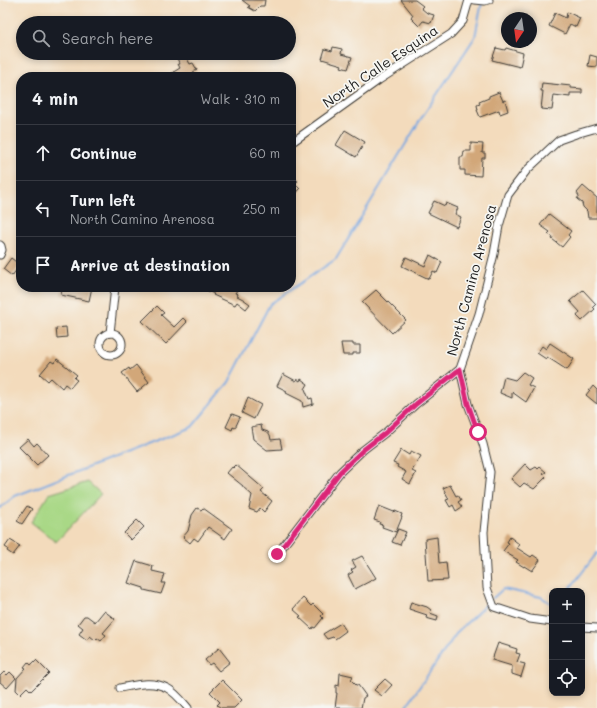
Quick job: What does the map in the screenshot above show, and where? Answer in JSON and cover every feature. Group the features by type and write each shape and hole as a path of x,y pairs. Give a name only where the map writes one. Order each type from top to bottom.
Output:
{"street":[{"name":"North Calle Esquina","path":"296,139 379,80 451,34 463,21 469,0"},
{"path":"475,0 489,0"},
{"name":"North Camino Arenosa","path":"277,554 340,472 416,404 460,369 479,314 494,254 499,226 508,195 526,170 559,140 597,128"},
{"path":"0,245 2,246 0,254"},
{"path":"110,332 114,292"},
{"path":"460,369 468,404 483,444 490,472 484,532 487,588 494,607 530,619 549,622"},
{"path":"585,627 597,628"},
{"path":"120,688 143,683 155,684 167,688 188,708"}],"green space":[{"path":"88,482 101,494 56,542 31,522 49,494"}],"building":[{"path":"242,0 265,0 264,6 260,6 255,11 248,7 250,6"},
{"path":"401,0 415,0 423,6 421,8 427,13 434,15 431,23 423,21 419,26 411,18 413,15"},
{"path":"567,12 580,18 576,27 570,24 565,34 549,26 555,13 566,18"},
{"path":"333,47 342,49 341,54 352,57 348,69 341,67 342,65 322,59 325,49 332,51"},
{"path":"496,48 505,50 506,48 523,53 520,67 492,60"},
{"path":"590,55 597,57 597,67 588,66"},
{"path":"178,60 188,60 190,64 193,63 197,70 193,72 174,72 180,68 178,64 180,64"},
{"path":"542,83 571,86 571,88 582,89 582,93 570,93 570,97 554,95 552,110 541,109 543,91 541,91"},
{"path":"499,92 503,101 505,100 508,111 500,114 499,110 480,117 477,110 477,105 480,104 479,102"},
{"path":"345,130 365,142 356,157 336,145"},
{"path":"471,143 483,144 482,153 485,153 485,158 482,158 481,176 465,175 465,170 460,170 460,157 463,157 464,151 471,151"},
{"path":"296,185 300,189 296,193"},
{"path":"583,186 597,198 597,218 588,218 587,211 583,207 582,203 577,199 579,196 577,193"},
{"path":"434,201 445,206 446,203 458,208 455,214 461,217 457,227 428,213"},
{"path":"549,214 571,231 568,235 570,237 562,247 552,239 553,237 548,234 550,232 540,225"},
{"path":"430,255 442,262 437,273 433,271 429,279 402,266 406,257 425,266"},
{"path":"11,258 16,262 16,270 12,276 3,269"},
{"path":"376,290 406,320 392,333 362,302"},
{"path":"583,290 596,304 593,307 595,309 582,321 577,316 580,312 570,301"},
{"path":"61,292 91,292 89,301 61,295"},
{"path":"210,292 236,292 238,294 237,296 250,304 246,309 237,302 235,305 213,295 214,294"},
{"path":"157,306 164,313 161,315 174,327 183,318 187,322 166,344 142,321"},
{"path":"66,327 67,337 57,338 56,328"},
{"path":"341,343 353,343 353,345 360,345 360,353 343,355"},
{"path":"550,343 574,359 567,370 547,357 546,359 537,353 542,346 546,349"},
{"path":"57,359 77,375 74,378 77,380 70,388 65,384 62,388 51,378 48,381 40,374 51,361 54,363"},
{"path":"136,365 149,382 137,392 122,373 129,368 130,370"},
{"path":"523,372 532,378 528,385 534,388 526,402 512,392 512,398 500,393 504,377 515,380"},
{"path":"283,374 296,381 297,379 300,381 301,379 308,384 305,389 309,399 312,398 313,404 303,407 302,401 286,393 287,391 277,386"},
{"path":"593,386 597,390 597,404 586,395"},
{"path":"248,398 261,405 254,419 242,413"},
{"path":"232,414 240,417 235,428 233,427 232,430 226,427"},
{"path":"261,425 262,430 268,432 270,435 271,440 280,439 282,449 267,450 253,439 251,427"},
{"path":"28,439 34,446 37,443 48,455 37,465 19,447"},
{"path":"401,450 409,455 411,451 421,456 412,471 416,473 410,484 402,479 406,472 397,467 398,465 393,463"},
{"path":"525,464 531,470 536,467 538,469 540,467 546,472 543,474 546,477 534,489 524,483 520,487 511,479"},
{"path":"236,465 264,489 261,492 272,501 264,512 260,508 257,512 249,509 252,495 227,473"},
{"path":"450,485 456,496 458,495 461,500 458,502 462,507 456,511 453,505 450,507 446,500 449,499 443,488"},
{"path":"27,506 32,509 22,524 17,521"},
{"path":"379,506 402,514 396,532 382,527 383,525 379,524 380,522 374,520"},
{"path":"197,508 201,510 203,508 232,529 225,539 208,527 198,541 194,538 190,543 183,537 188,531 192,515"},
{"path":"137,520 144,527 131,540 124,533"},
{"path":"398,529 406,532 400,545 392,542"},
{"path":"437,537 439,563 446,562 448,580 428,581 425,539"},
{"path":"510,537 519,544 517,548 531,557 533,555 540,560 532,571 516,562 518,560 503,551 509,543 507,542"},
{"path":"10,540 20,546 13,555 7,551 8,549 5,547"},
{"path":"362,556 376,578 355,589 348,575 353,572 351,570 356,567 352,561"},
{"path":"136,561 153,566 152,571 165,574 162,583 165,583 161,594 144,590 144,588 128,583"},
{"path":"303,598 311,606 313,604 323,614 321,616 323,618 315,628 313,627 312,629 293,609"},
{"path":"411,602 427,607 431,610 430,613 438,616 437,621 426,618 427,615 409,609"},
{"path":"104,611 115,619 103,633 106,635 101,641 97,638 95,640 90,636 87,640 79,634 83,628 78,624 84,616 87,616 95,622"},
{"path":"341,623 346,631 335,639 333,637 327,639 323,634"},
{"path":"498,643 517,649 516,653 520,654 517,662 525,664 521,677 512,674 512,666 492,660"},
{"path":"219,648 230,662 219,671 212,663 209,665 205,660"},
{"path":"36,660 49,673 31,691 27,687 20,694 16,690 17,678 26,668 24,667 28,662 31,665"},
{"path":"4,672 7,675 10,672 16,678 7,688 0,682 0,676"},
{"path":"340,673 353,676 351,680 358,685 366,696 363,698 361,708 335,708 337,693 336,685 339,686"},
{"path":"385,679 392,685 382,696 374,690"},
{"path":"222,680 242,700 234,708 221,708 217,705 220,702 210,692"}],"waterway":[{"path":"296,286 336,259 422,117 475,37 482,2"},
{"path":"0,508 15,496 192,427 229,382 270,304 288,292"},
{"path":"570,588 597,553"},
{"path":"493,598 503,589 541,597 549,602"},
{"path":"405,708 458,631 490,601"}],"route":[{"path":"277,554 340,472 416,404 460,369 468,404 478,432"}]}
